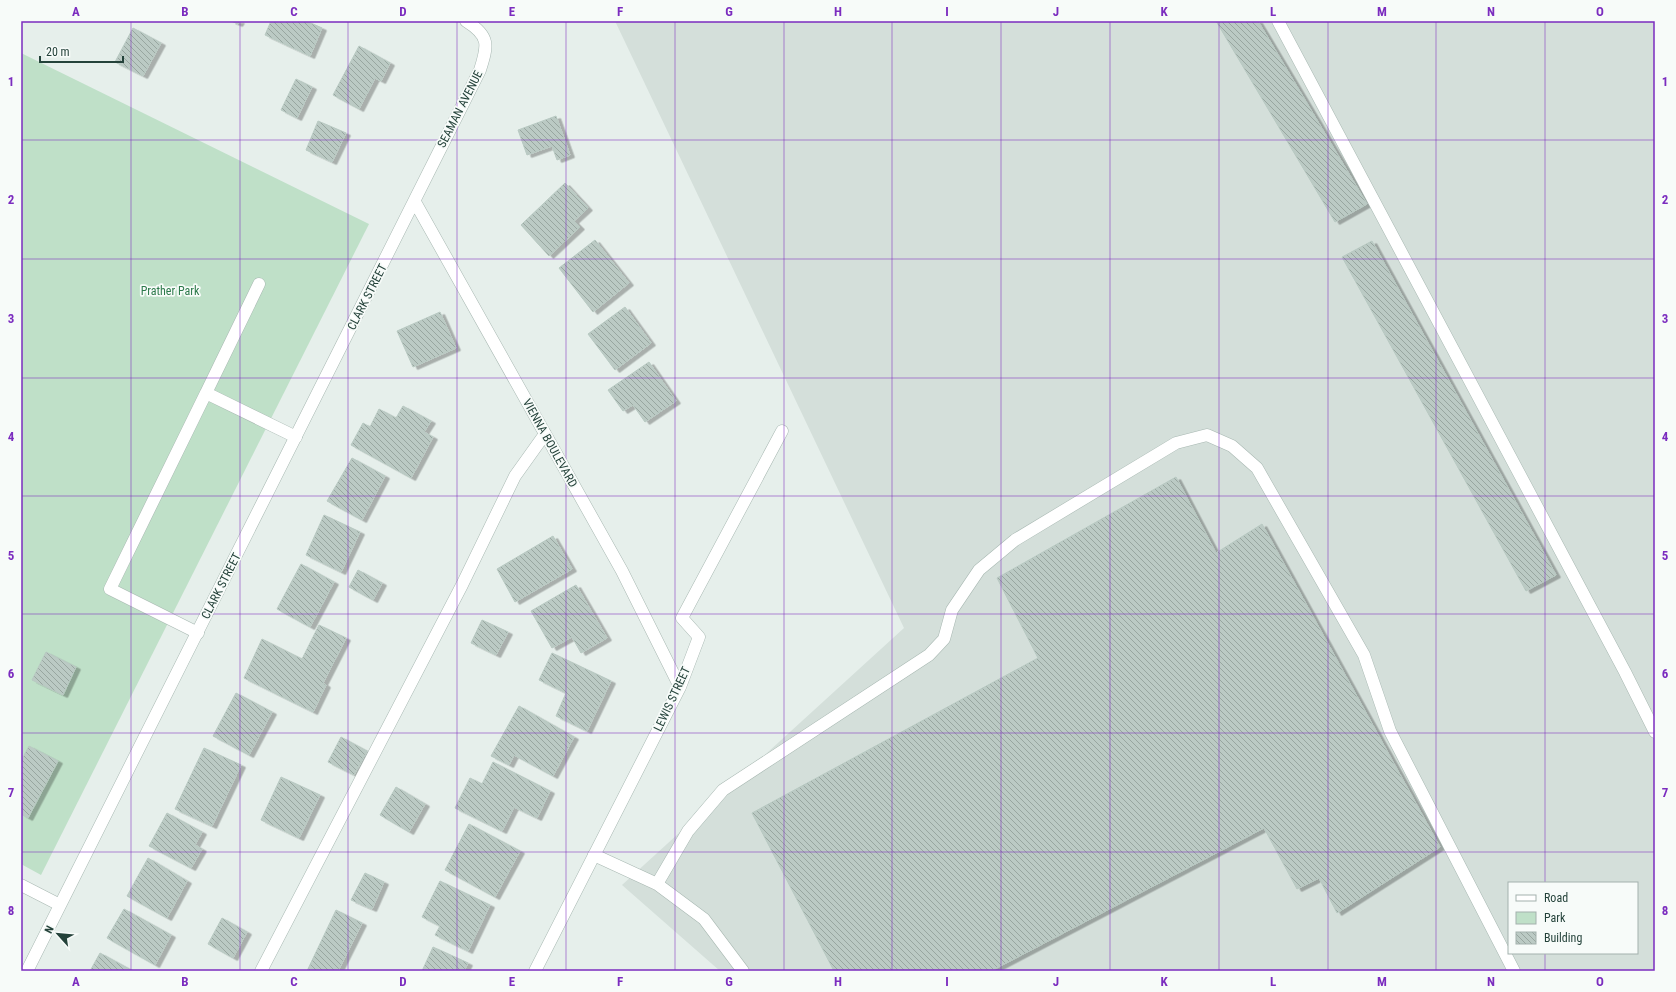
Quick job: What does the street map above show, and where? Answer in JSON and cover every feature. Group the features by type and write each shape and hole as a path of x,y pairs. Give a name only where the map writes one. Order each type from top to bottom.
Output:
{"street":[{"name":"SEAMAN AVENUE","path":"415,202 480,70 485,54 485,42 479,29 466,21"},
{"path":"1278,21 1621,665 1655,732"},
{"name":"VIENNA BOULEVARD","path":"415,202 622,571 680,687"},
{"name":"CLARK STREET","path":"27,971 415,202"},
{"path":"198,633 110,589 259,284"},
{"path":"206,393 296,436"},
{"name":"LEWIS STREET","path":"535,971 680,687 699,637 682,618 782,431"},
{"path":"261,971 462,585 515,476 545,434"},
{"path":"657,884 688,831 723,790 929,655 944,639 952,610 979,570 1015,540 1176,443 1207,436 1232,446 1257,468 1364,655 1390,731 1514,971"},
{"path":"594,855 657,884 704,919 743,971"},
{"path":"21,885 60,905"}],"shaded area":[{"path":"615,21 1655,21 1655,971 720,971 622,885 904,628"}],"green space":[{"name":"Prather Park","path":"21,53 369,224 41,875 21,864"}],"building":[{"path":"231,21 240,21 238,24"},
{"path":"271,21 306,21 322,28 310,56 265,35"},
{"path":"1216,21 1258,21 1367,204 1335,222"},
{"path":"133,28 161,43 143,76 115,62"},
{"path":"359,46 390,63 381,81 375,78 359,109 333,95"},
{"path":"296,79 312,87 297,118 281,110"},
{"path":"556,116 570,155 557,160 552,146 527,155 518,130"},
{"path":"318,121 346,133 332,162 306,150"},
{"path":"565,183 588,208 574,221 580,227 549,256 521,225"},
{"path":"595,240 629,283 593,312 559,268"},
{"path":"1372,241 1556,575 1526,591 1342,257"},
{"path":"625,307 651,343 615,370 588,334"},
{"path":"440,312 456,348 413,367 397,331"},
{"path":"649,362 676,401 645,422 633,405 623,411 608,390"},
{"path":"403,406 431,421 424,432 433,437 411,478 351,445 363,423 370,427 379,409 396,418"},
{"path":"352,458 385,476 362,520 327,501"},
{"path":"1176,477 1216,553 1262,524 1440,847 1337,913 1319,878 1297,889 1264,828 991,971 834,971 752,813 1038,658 997,578"},
{"path":"324,515 360,532 341,572 306,555"},
{"path":"553,536 572,569 515,602 497,569"},
{"path":"301,564 334,582 310,627 277,609"},
{"path":"358,570 382,583 373,600 349,587"},
{"path":"576,585 607,638 581,653 572,637 552,648 531,611"},
{"path":"482,620 508,632 496,655 471,643"},
{"path":"319,625 346,638 323,683 326,685 313,712 244,678 262,639 302,659"},
{"path":"46,652 76,667 63,695 32,680"},
{"path":"552,653 611,681 587,731 556,716 566,693 539,680"},
{"path":"236,693 272,712 249,755 213,736"},
{"path":"519,706 574,737 553,776 514,755 509,765 491,756"},
{"path":"341,737 367,751 354,775 328,762"},
{"path":"29,746 58,761 28,818 21,814 21,761"},
{"path":"204,748 241,765 212,826 175,809"},
{"path":"493,762 550,791 537,818 514,807 502,831 455,808 470,778 482,784"},
{"path":"281,777 320,795 299,838 261,820"},
{"path":"396,787 425,804 409,832 380,815"},
{"path":"167,813 202,832 195,845 202,849 191,868 149,846"},
{"path":"469,824 520,851 495,897 445,870"},
{"path":"148,858 187,881 167,918 127,896"},
{"path":"365,873 384,882 372,909 351,900"},
{"path":"440,881 490,905 468,951 435,935 440,926 422,917"},
{"path":"124,909 171,935 155,965 107,938"},
{"path":"336,910 362,923 338,971 307,971"},
{"path":"222,918 247,932 233,958 208,944"},
{"path":"433,947 468,963 464,971 422,971"},
{"path":"100,953 133,971 90,971"}]}
